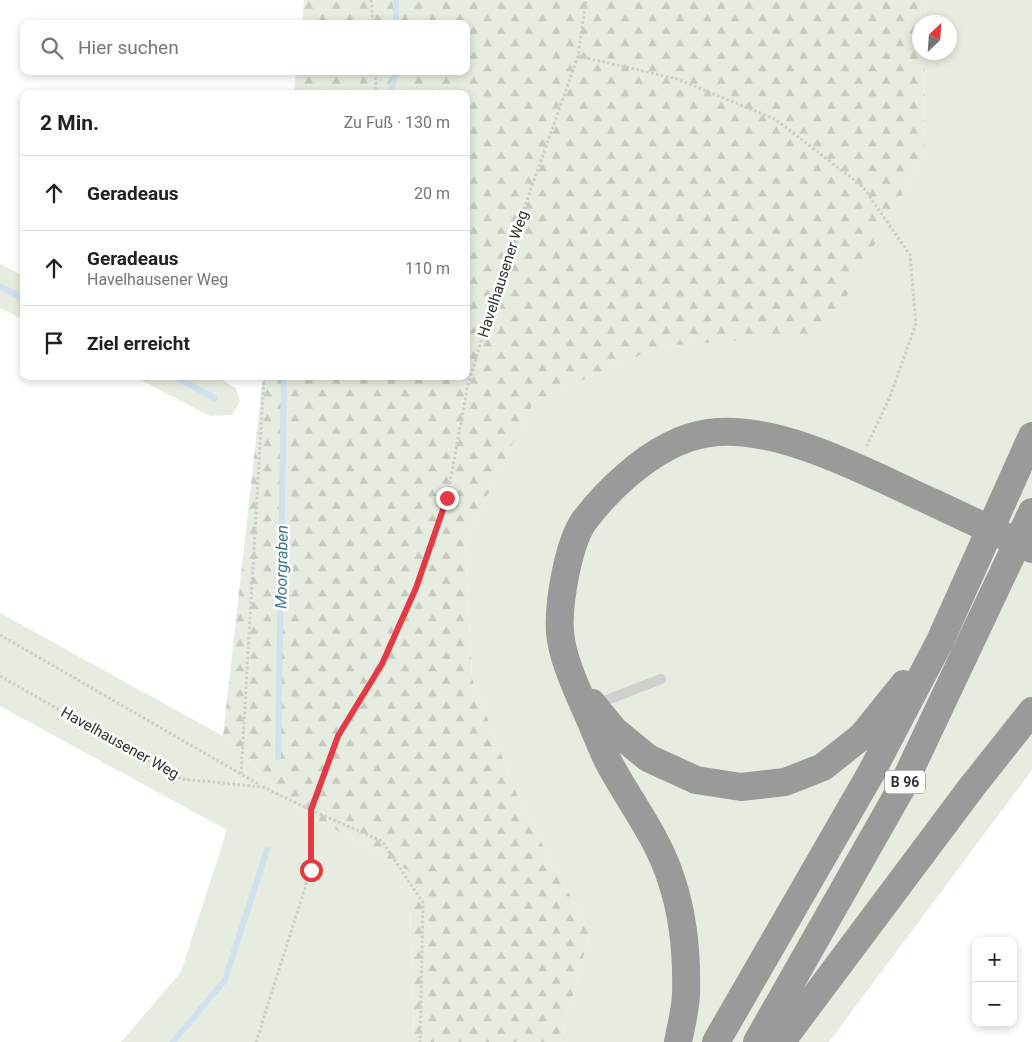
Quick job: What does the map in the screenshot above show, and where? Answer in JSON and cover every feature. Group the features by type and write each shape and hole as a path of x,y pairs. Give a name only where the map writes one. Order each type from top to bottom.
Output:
{"highway":[{"path":"678,1042 686,997 685,937 672,882 655,840 608,760 571,676 560,632 561,592 570,554 583,523 612,488 641,463 671,445 709,433 743,432 782,439 855,468 1032,549"},
{"name":"B 96","path":"716,1042 871,773 940,640 1032,436"},
{"name":"B 96","path":"757,1042 902,788 1032,512"},
{"path":"571,676 614,730 648,758 696,780 741,787 784,782 823,767 862,736 940,640"},
{"path":"781,1042 1032,711"}],"lane":[{"path":"594,705 661,679"}],"path":[{"path":"371,0 373,20"},
{"name":"Havelhausener Weg","path":"470,378 497,286 578,56 586,0"},
{"path":"578,56 677,79 775,119 863,187 910,255 916,324 889,399 855,468"},
{"path":"375,90 376,75"},
{"path":"241,774 264,380"},
{"name":"Havelhausener Weg","path":"0,676 181,779 263,786 311,810 338,736 382,664 416,588 447,498 469,380"},
{"path":"0,635 263,786"},
{"path":"256,1042 311,870 311,810 382,841 424,904 420,1042"}],"green space":[{"path":"304,0 926,0 925,15 912,15 912,60 925,60 924,154 826,334 661,346 534,401 465,540 472,678 520,803 590,932 560,1042 414,1042 409,871 297,808 223,736 263,380 470,380 470,90 294,90 296,75 470,75 470,20 302,20"},
{"path":"926,0 1032,0 1032,770 829,1042 560,1042 590,932 520,803 472,678 465,540 534,401 661,346 826,333 924,154 925,60 957,60 957,15 925,15"},
{"path":"0,264 20,274 20,318 0,308"},
{"path":"141,380 222,380 236,388 240,401 232,415 210,416"},
{"path":"0,613 223,736 297,808 409,871 414,1042 121,1042 181,972 227,830 0,706"}],"waterway":[{"name":"Moorgraben","path":"396,0 396,20"},
{"name":"Moorgraben","path":"391,90 395,75"},
{"path":"0,286 20,297"},
{"path":"181,380 215,398"},
{"name":"Moorgraben","path":"278,757 284,380"},
{"name":"Moorgraben","path":"173,1042 225,980 267,850"}],"route":[{"path":"311,870 311,810 338,736 382,664 416,588 447,498"}]}
